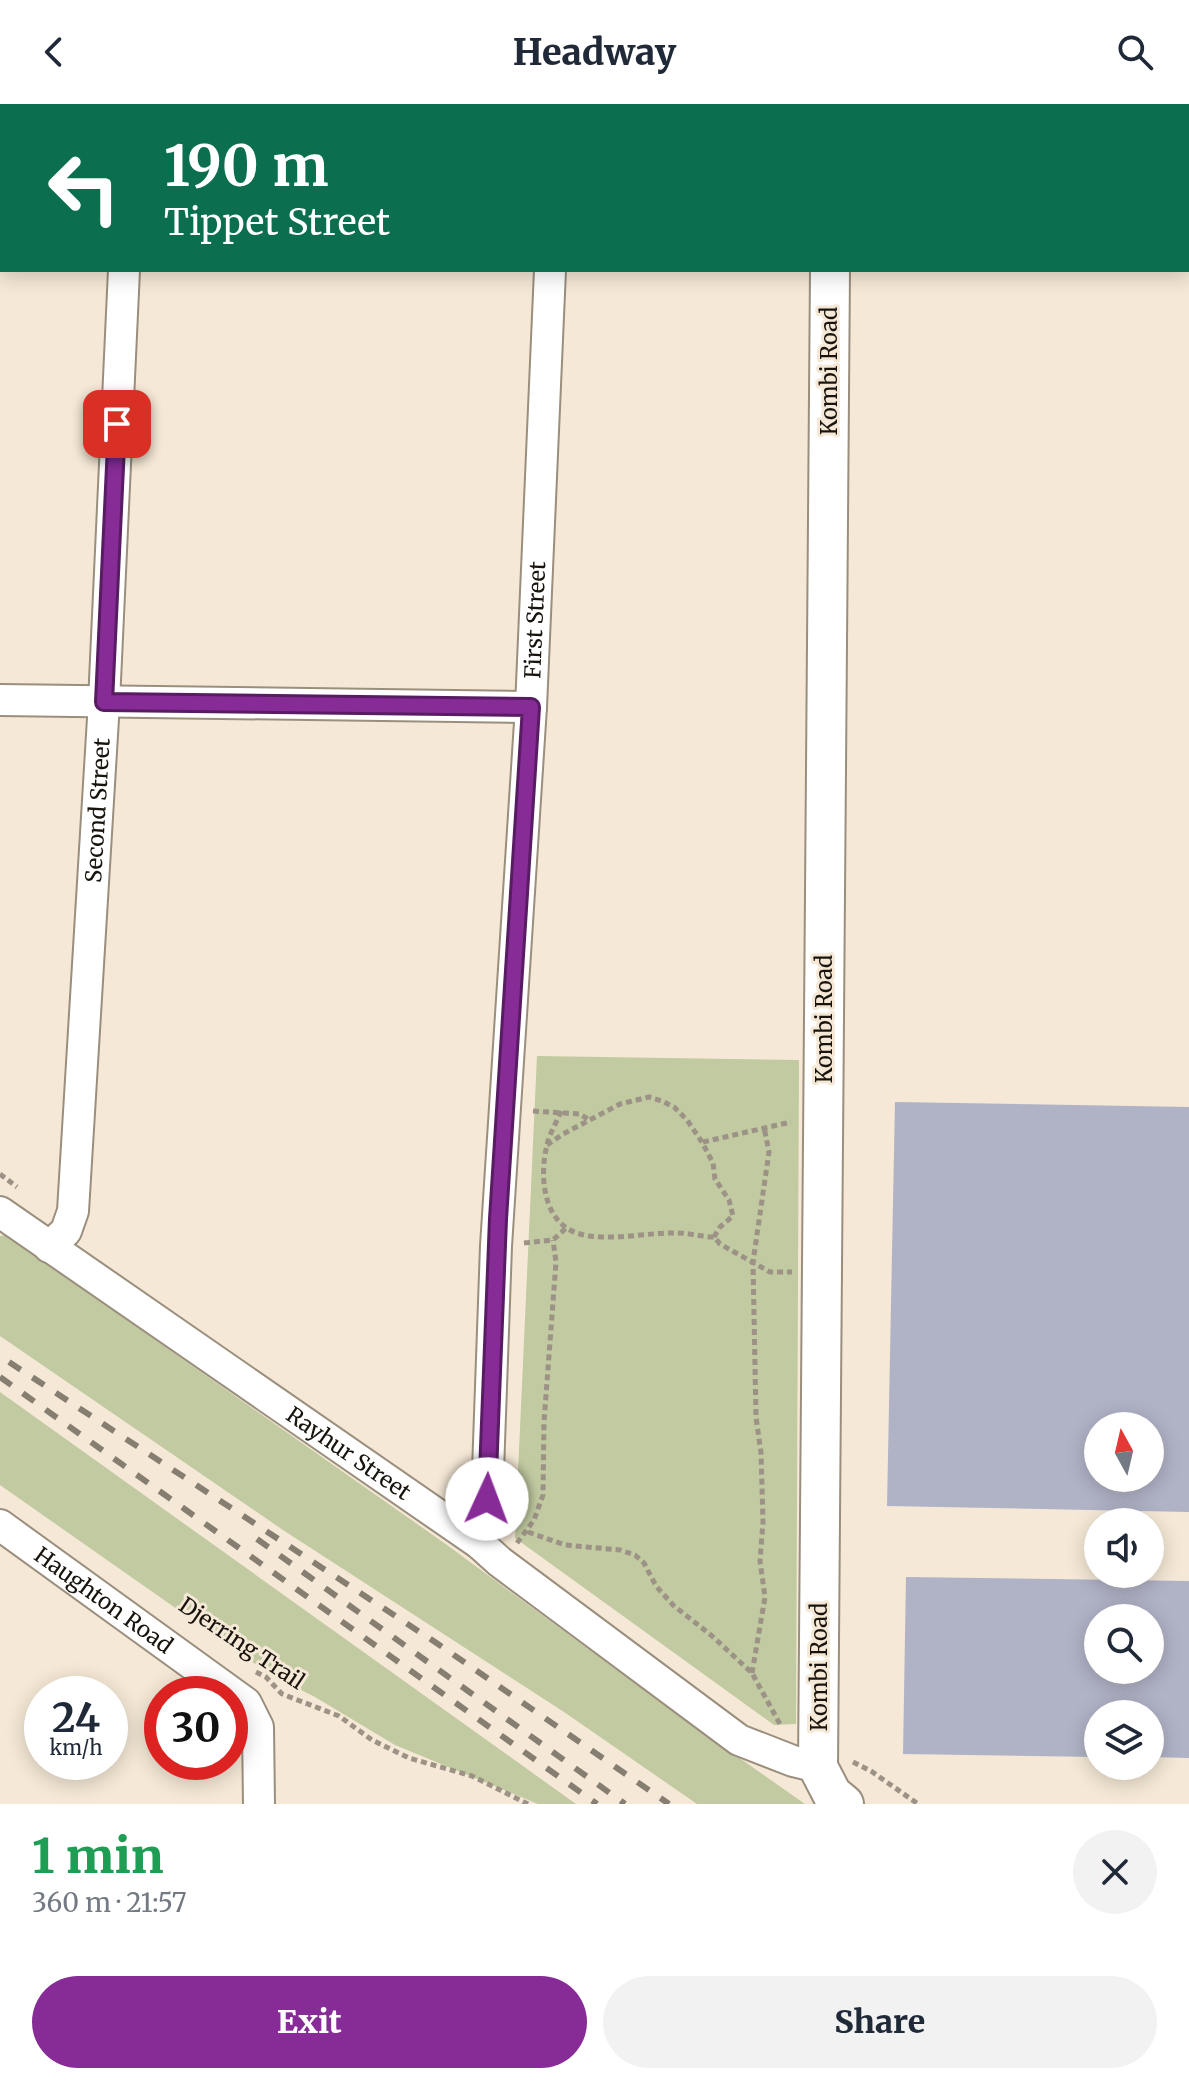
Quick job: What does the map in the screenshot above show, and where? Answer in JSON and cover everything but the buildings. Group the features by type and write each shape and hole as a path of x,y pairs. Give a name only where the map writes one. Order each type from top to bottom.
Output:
{"main road":[{"name":"Kombi Road","path":"818,1757 830,272"},
{"path":"818,1757 832,1794 844,1804"}],"street":[{"name":"Second Street","path":"49,1247 66,1231 73,1211 104,702 124,272"},
{"name":"First Street","path":"490,1553 487,1499 496,1246 531,707 550,272"},
{"path":"0,700 531,707"},
{"name":"Rayhur Street","path":"0,1212 490,1553 739,1740 793,1761 818,1757"},
{"name":"Haughton Road","path":"0,1525 261,1701"},
{"path":"259,1804 258,1727 261,1701"}],"path":[{"path":"547,1145 620,1104 649,1097 674,1107 702,1142 713,1163 715,1179 729,1200 733,1216 714,1237"},
{"path":"504,1111 561,1111 580,1114 589,1120"},
{"path":"561,1111 547,1145 544,1173 546,1199 553,1216 566,1228 599,1236 680,1233 714,1237 720,1244 770,1272 821,1272"},
{"path":"702,1142 823,1117"},
{"path":"752,1673 765,1597 760,1561 763,1522 761,1453 756,1417 753,1262 769,1152 764,1127"},
{"path":"496,1246 553,1240 566,1228"},
{"path":"490,1553 528,1532 543,1495 544,1422 556,1262 553,1240"},
{"path":"528,1532 565,1545 620,1550 635,1555 673,1605 752,1673 783,1731 818,1757 871,1771 918,1804"},
{"name":"Djerring Trail","path":"252,1669 266,1677 282,1694 339,1716 372,1740 409,1758 472,1776 528,1804"},
{"path":"261,1701 282,1694"}],"green space":[{"path":"537,1056 799,1060 796,1724 774,1725 515,1538"},
{"path":"6,1235 447,1545 805,1804 697,1804 564,1712 283,1530 0,1336 0,1236"},
{"path":"0,1392 576,1804 538,1804 395,1745 315,1697 271,1675 0,1485"}],"railway":[{"path":"9,1362 438,1644 669,1804"},
{"path":"0,1377 597,1804"},
{"path":"257,1539 625,1804"}],"route":[{"path":"117,424 104,702 531,707 498,1219 487,1499"}]}
